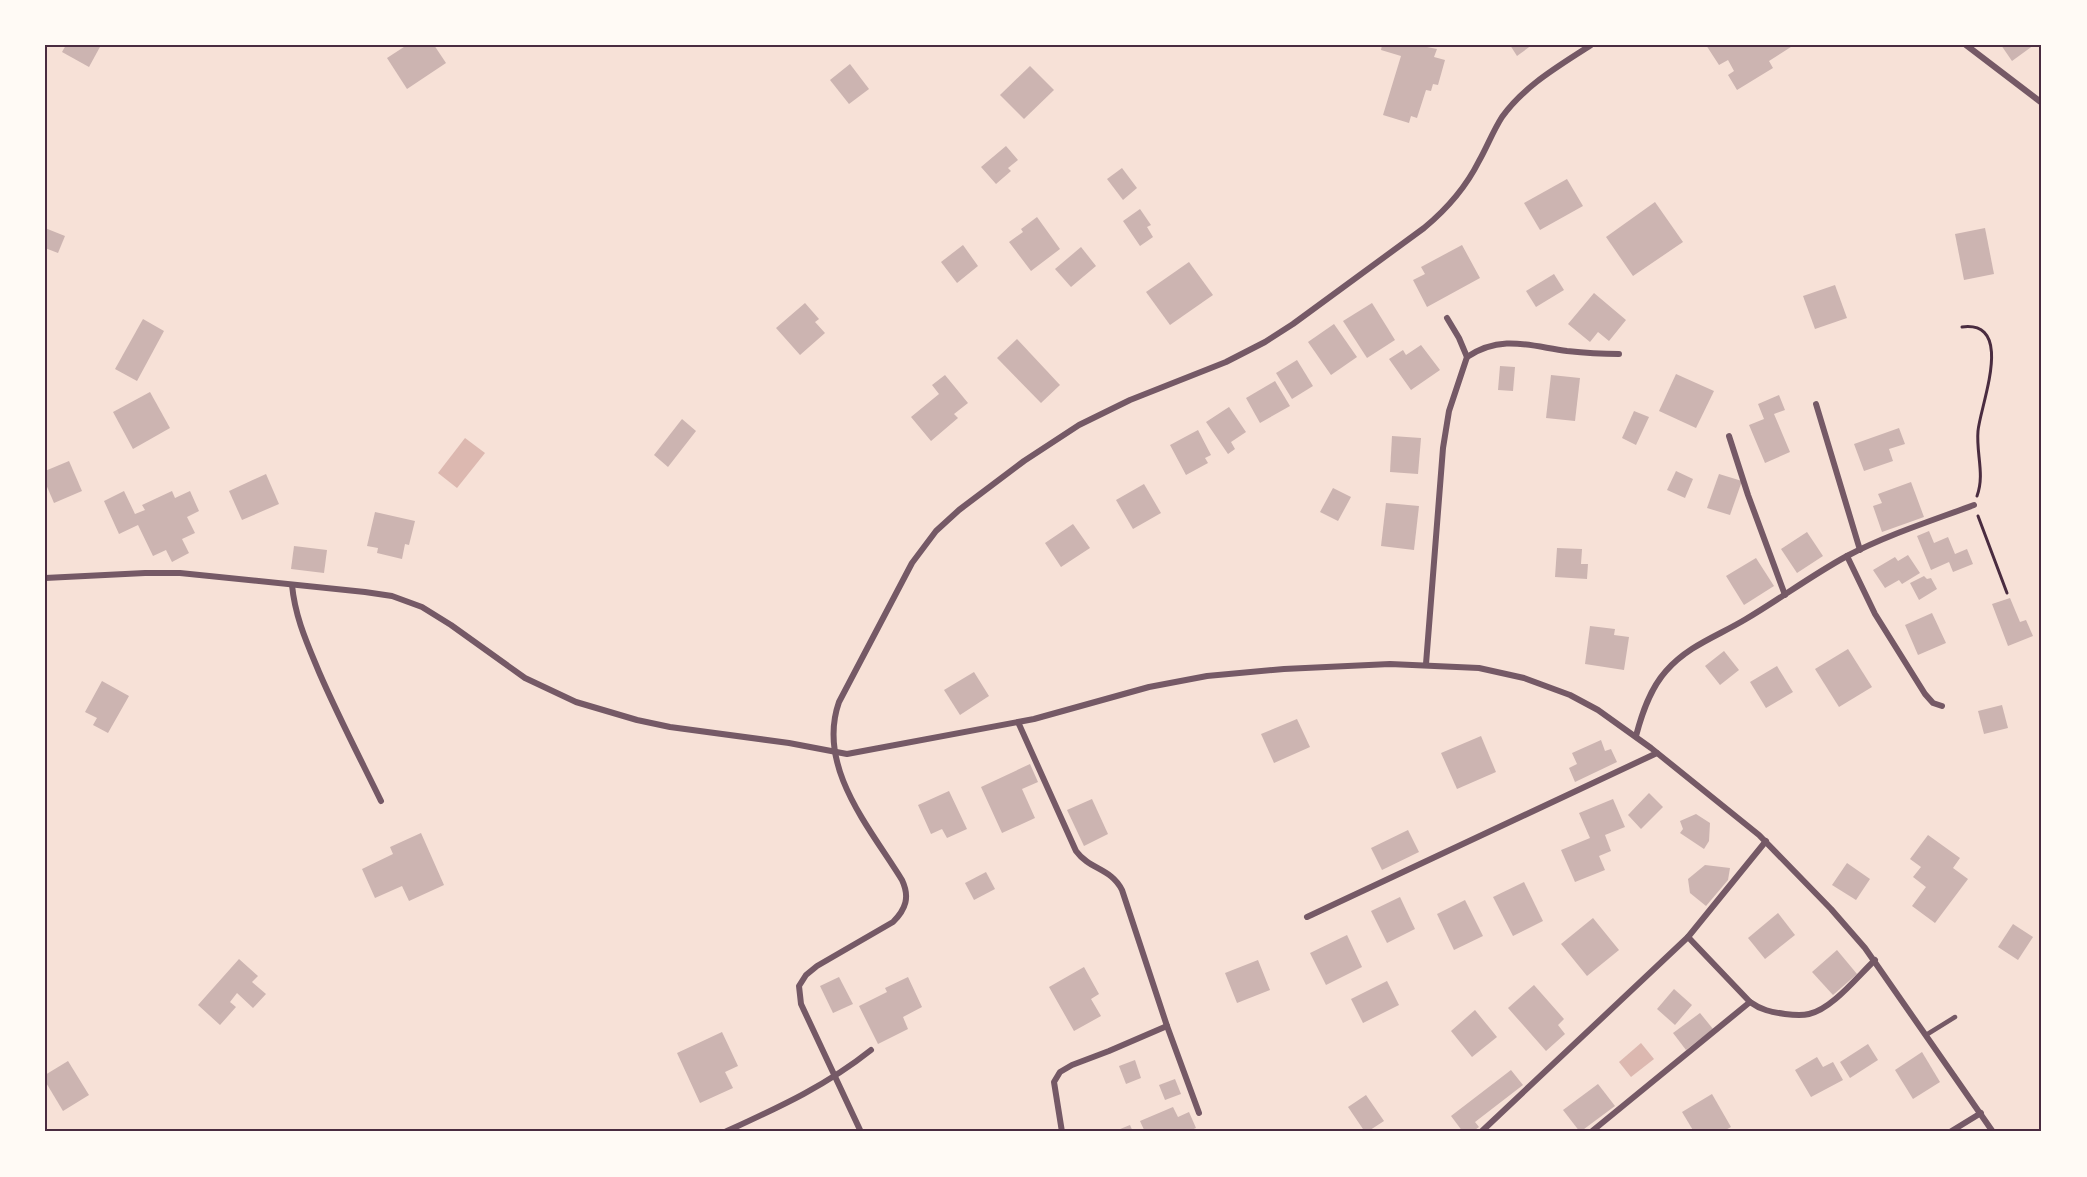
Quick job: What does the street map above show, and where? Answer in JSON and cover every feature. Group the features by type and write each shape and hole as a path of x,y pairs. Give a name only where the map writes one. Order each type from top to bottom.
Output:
{"street":[{"path":"861,1132 801,1004 799,986 806,975 817,966 893,922 905,908 907,896 902,880 848,793 842,778 836,752 834,727 839,702 908,570 948,519 1024,461 1079,425 1130,400 1226,362 1265,342 1418,232 1442,213 1458,196 1479,162 1497,125 1518,99 1538,80 1591,45"},
{"path":"1966,45 2042,103"},
{"path":"1447,318 1467,357"},
{"path":"1426,664 1444,440 1449,411 1467,357 1486,346 1511,343 1585,353 1619,354"},
{"path":"1816,404 1860,550"},
{"path":"1729,436 1785,595"},
{"path":"1635,736 1652,691 1671,666 1702,642 1747,619 1847,556 1974,505"},
{"path":"1847,556 1875,614 1921,689 1929,699 1942,706"},
{"path":"45,578 166,572 372,593 410,602 451,625 525,678 598,709 669,727 789,743 847,754 1018,722 1132,691 1191,678 1353,665 1426,664 1490,670 1534,681 1590,705 1635,736 1714,797 1766,841 1831,909 1875,960 1994,1132"},
{"path":"292,585 296,614 303,633 328,692 381,801"},
{"path":"1018,722 1076,851 1089,864 1110,875 1120,887 1199,1113"},
{"path":"1307,917 1657,753"},
{"path":"1481,1132 1688,937 1766,841"},
{"path":"1688,937 1750,1002 1762,1009 1774,1012 1803,1015 1816,1012 1828,1005 1875,960"},
{"path":"1591,1132 1750,1002"},
{"path":"1062,1132 1054,1089 1054,1082 1060,1072 1167,1026"},
{"path":"725,1132 802,1096 835,1077 871,1050"},
{"path":"1950,1132 1981,1113"}],"lane":[{"path":"1926,1035 1955,1017"}],"path":[{"path":"1962,327 1972,326 1984,333 1992,346 1989,382 1978,429 1982,478 1974,505 2007,593"}],"shaded area":[{"path":"465,438 485,453 457,488 438,473"},
{"path":"1641,1043 1654,1059 1631,1077 1619,1062"}],"building":[{"path":"66,45 101,45 89,67 62,52"},
{"path":"407,45 434,45 446,63 407,89 387,58"},
{"path":"1382,45 1428,45 1427,47 1437,49 1434,57 1445,60 1438,85 1433,84 1431,91 1426,90 1417,118 1411,116 1409,123 1383,115 1401,56 1381,50"},
{"path":"1510,45 1532,45 1517,56"},
{"path":"1706,45 1794,45 1769,61 1773,68 1737,90 1728,75 1734,71 1728,60 1719,65"},
{"path":"2001,45 2034,45 2012,61"},
{"path":"850,64 869,89 849,104 830,80"},
{"path":"1030,66 1054,90 1024,119 1000,95"},
{"path":"1006,146 1018,160 1008,168 1011,171 996,184 981,167"},
{"path":"1122,168 1137,188 1123,200 1107,179"},
{"path":"1567,179 1583,206 1540,230 1524,203"},
{"path":"1655,202 1683,242 1633,276 1606,237"},
{"path":"1140,209 1151,225 1147,227 1153,237 1140,246 1123,221"},
{"path":"1037,217 1060,249 1031,271 1009,242 1023,232 1021,229"},
{"path":"45,228 65,236 58,253 45,248"},
{"path":"1985,228 1994,274 1964,280 1955,234"},
{"path":"963,245 978,266 957,283 941,262"},
{"path":"1462,245 1480,278 1427,307 1413,280 1425,274 1421,267"},
{"path":"1081,247 1096,266 1071,287 1055,269"},
{"path":"1189,262 1213,295 1170,325 1146,292"},
{"path":"1554,274 1564,290 1536,307 1526,291"},
{"path":"1835,285 1847,318 1815,329 1803,296"},
{"path":"1594,293 1626,320 1609,341 1598,332 1590,342 1568,324"},
{"path":"805,303 819,319 815,322 825,333 800,355 776,328"},
{"path":"1372,303 1395,340 1367,358 1343,321"},
{"path":"143,319 164,331 137,381 115,369"},
{"path":"1334,324 1357,357 1331,375 1308,342"},
{"path":"1017,339 1060,385 1041,403 997,358"},
{"path":"1421,345 1440,370 1411,390 1389,359 1403,350 1406,355"},
{"path":"1297,360 1313,386 1292,399 1276,373"},
{"path":"1500,366 1515,367 1513,391 1498,390"},
{"path":"1676,374 1714,391 1696,428 1659,411"},
{"path":"945,375 968,403 954,414 958,418 931,441 911,417 939,394 932,385"},
{"path":"1551,375 1580,378 1575,421 1546,418"},
{"path":"1275,381 1290,406 1260,423 1246,398"},
{"path":"150,392 170,428 133,449 113,412"},
{"path":"1779,395 1785,410 1774,414 1790,452 1765,463 1749,425 1764,419 1758,404"},
{"path":"1229,407 1246,432 1231,442 1235,449 1228,454 1206,422"},
{"path":"1634,411 1649,417 1636,445 1622,438"},
{"path":"682,419 696,431 668,467 654,455"},
{"path":"1899,428 1905,444 1889,449 1893,461 1864,471 1854,444"},
{"path":"1198,430 1211,455 1205,458 1208,463 1186,475 1170,445"},
{"path":"1392,436 1421,438 1418,474 1390,472"},
{"path":"69,461 82,491 54,503 45,482 45,471"},
{"path":"1676,471 1693,479 1685,498 1667,490"},
{"path":"266,474 279,504 242,520 229,491"},
{"path":"1719,474 1742,481 1730,515 1707,508"},
{"path":"1911,482 1924,517 1882,532 1873,506 1882,503 1878,494"},
{"path":"1144,484 1161,513 1133,529 1116,500"},
{"path":"1333,488 1351,497 1338,521 1320,512"},
{"path":"124,491 135,514 145,510 142,505 172,491 175,498 190,491 199,511 187,517 195,533 182,539 189,553 172,562 166,550 153,556 138,525 119,534 104,501"},
{"path":"1386,503 1419,506 1414,550 1381,546"},
{"path":"375,512 415,521 409,545 405,544 402,559 377,553 378,548 367,546"},
{"path":"1073,524 1090,548 1061,567 1045,543"},
{"path":"1929,531 1934,543 1948,537 1955,554 1967,549 1973,564 1953,572 1949,562 1931,570 1917,536"},
{"path":"1807,532 1823,556 1797,573 1781,549"},
{"path":"294,546 327,550 324,573 291,569"},
{"path":"1557,548 1582,549 1581,564 1588,564 1587,579 1555,577"},
{"path":"1908,555 1920,573 1902,584 1899,580 1885,588 1873,570 1895,557 1898,561"},
{"path":"1756,558 1774,586 1744,605 1726,576"},
{"path":"1924,576 1927,579 1931,578 1937,589 1919,600 1910,583"},
{"path":"2010,598 2020,622 2026,620 2033,636 2008,646 1992,604"},
{"path":"1932,613 1946,643 1918,655 1905,625"},
{"path":"1590,626 1615,629 1614,635 1629,637 1624,670 1585,664"},
{"path":"1848,649 1872,687 1839,707 1815,669"},
{"path":"1724,651 1739,670 1720,685 1705,666"},
{"path":"1777,666 1793,692 1766,708 1750,682"},
{"path":"974,672 989,696 960,715 944,690"},
{"path":"102,681 129,696 108,733 93,725 97,718 85,712"},
{"path":"2002,705 2008,728 1984,734 1978,711"},
{"path":"1297,719 1310,747 1274,763 1261,734"},
{"path":"1481,736 1496,772 1457,789 1441,753"},
{"path":"1601,740 1605,751 1611,749 1617,762 1575,782 1569,768 1577,764 1572,753"},
{"path":"1030,764 1038,782 1022,789 1035,818 1002,833 981,787"},
{"path":"949,791 967,829 947,838 942,829 931,834 918,805"},
{"path":"1649,793 1663,807 1641,829 1628,815"},
{"path":"1092,799 1108,834 1084,846 1067,810"},
{"path":"1613,799 1625,827 1605,835 1611,851 1599,856 1605,870 1575,882 1561,850 1590,838 1579,813"},
{"path":"1696,814 1710,823 1709,841 1704,849 1680,833 1683,829 1680,821"},
{"path":"1408,830 1419,852 1382,870 1371,848"},
{"path":"421,833 444,885 409,901 402,886 375,898 362,869 393,854 390,847"},
{"path":"1928,835 1960,858 1953,868 1968,879 1935,923 1912,906 1926,887 1913,877 1921,867 1910,859"},
{"path":"1847,863 1870,879 1856,900 1832,885"},
{"path":"1705,865 1730,868 1728,880 1706,906 1690,893 1688,879"},
{"path":"986,872 995,889 974,900 965,883"},
{"path":"1524,882 1543,921 1513,936 1493,897"},
{"path":"1400,897 1415,929 1387,943 1371,911"},
{"path":"1465,900 1483,936 1454,950 1437,914"},
{"path":"1778,913 1795,935 1765,959 1748,938"},
{"path":"1593,918 1619,950 1587,976 1561,944"},
{"path":"2013,924 2033,937 2018,960 1998,947"},
{"path":"1347,935 1362,967 1326,985 1310,953"},
{"path":"1837,950 1857,974 1833,995 1812,972"},
{"path":"239,959 258,976 252,982 266,994 253,1008 237,993 230,1002 236,1007 220,1025 198,1005"},
{"path":"1258,960 1270,990 1237,1003 1225,973"},
{"path":"1084,967 1099,994 1091,999 1101,1016 1074,1031 1049,987"},
{"path":"839,977 853,1004 833,1013 820,986"},
{"path":"908,977 922,1007 903,1017 908,1029 878,1044 859,1006 887,992 885,988"},
{"path":"1387,981 1399,1005 1363,1023 1351,999"},
{"path":"1534,985 1564,1019 1558,1025 1565,1034 1546,1051 1508,1008"},
{"path":"1674,989 1692,1005 1675,1025 1657,1009"},
{"path":"1475,1010 1497,1037 1472,1057 1451,1031"},
{"path":"1700,1013 1713,1029 1686,1050 1673,1033"},
{"path":"722,1032 738,1066 725,1072 733,1088 700,1103 677,1053"},
{"path":"1868,1044 1878,1060 1850,1078 1840,1062"},
{"path":"1922,1052 1940,1082 1913,1099 1895,1070"},
{"path":"1817,1057 1823,1067 1833,1062 1843,1080 1811,1097 1795,1070"},
{"path":"1135,1060 1141,1078 1126,1084 1119,1066"},
{"path":"68,1061 89,1095 63,1111 45,1081 45,1075"},
{"path":"1511,1070 1523,1085 1475,1122 1479,1127 1472,1132 1463,1132 1451,1116"},
{"path":"1175,1079 1181,1094 1165,1100 1159,1085"},
{"path":"1598,1084 1615,1106 1580,1132 1563,1110"},
{"path":"1712,1094 1731,1127 1722,1132 1694,1132 1682,1112"},
{"path":"1366,1095 1384,1121 1365,1132 1348,1107"},
{"path":"1173,1107 1178,1117 1189,1112 1196,1128 1186,1132 1145,1132 1140,1121"},
{"path":"1130,1125 1133,1132 1113,1132"}]}
